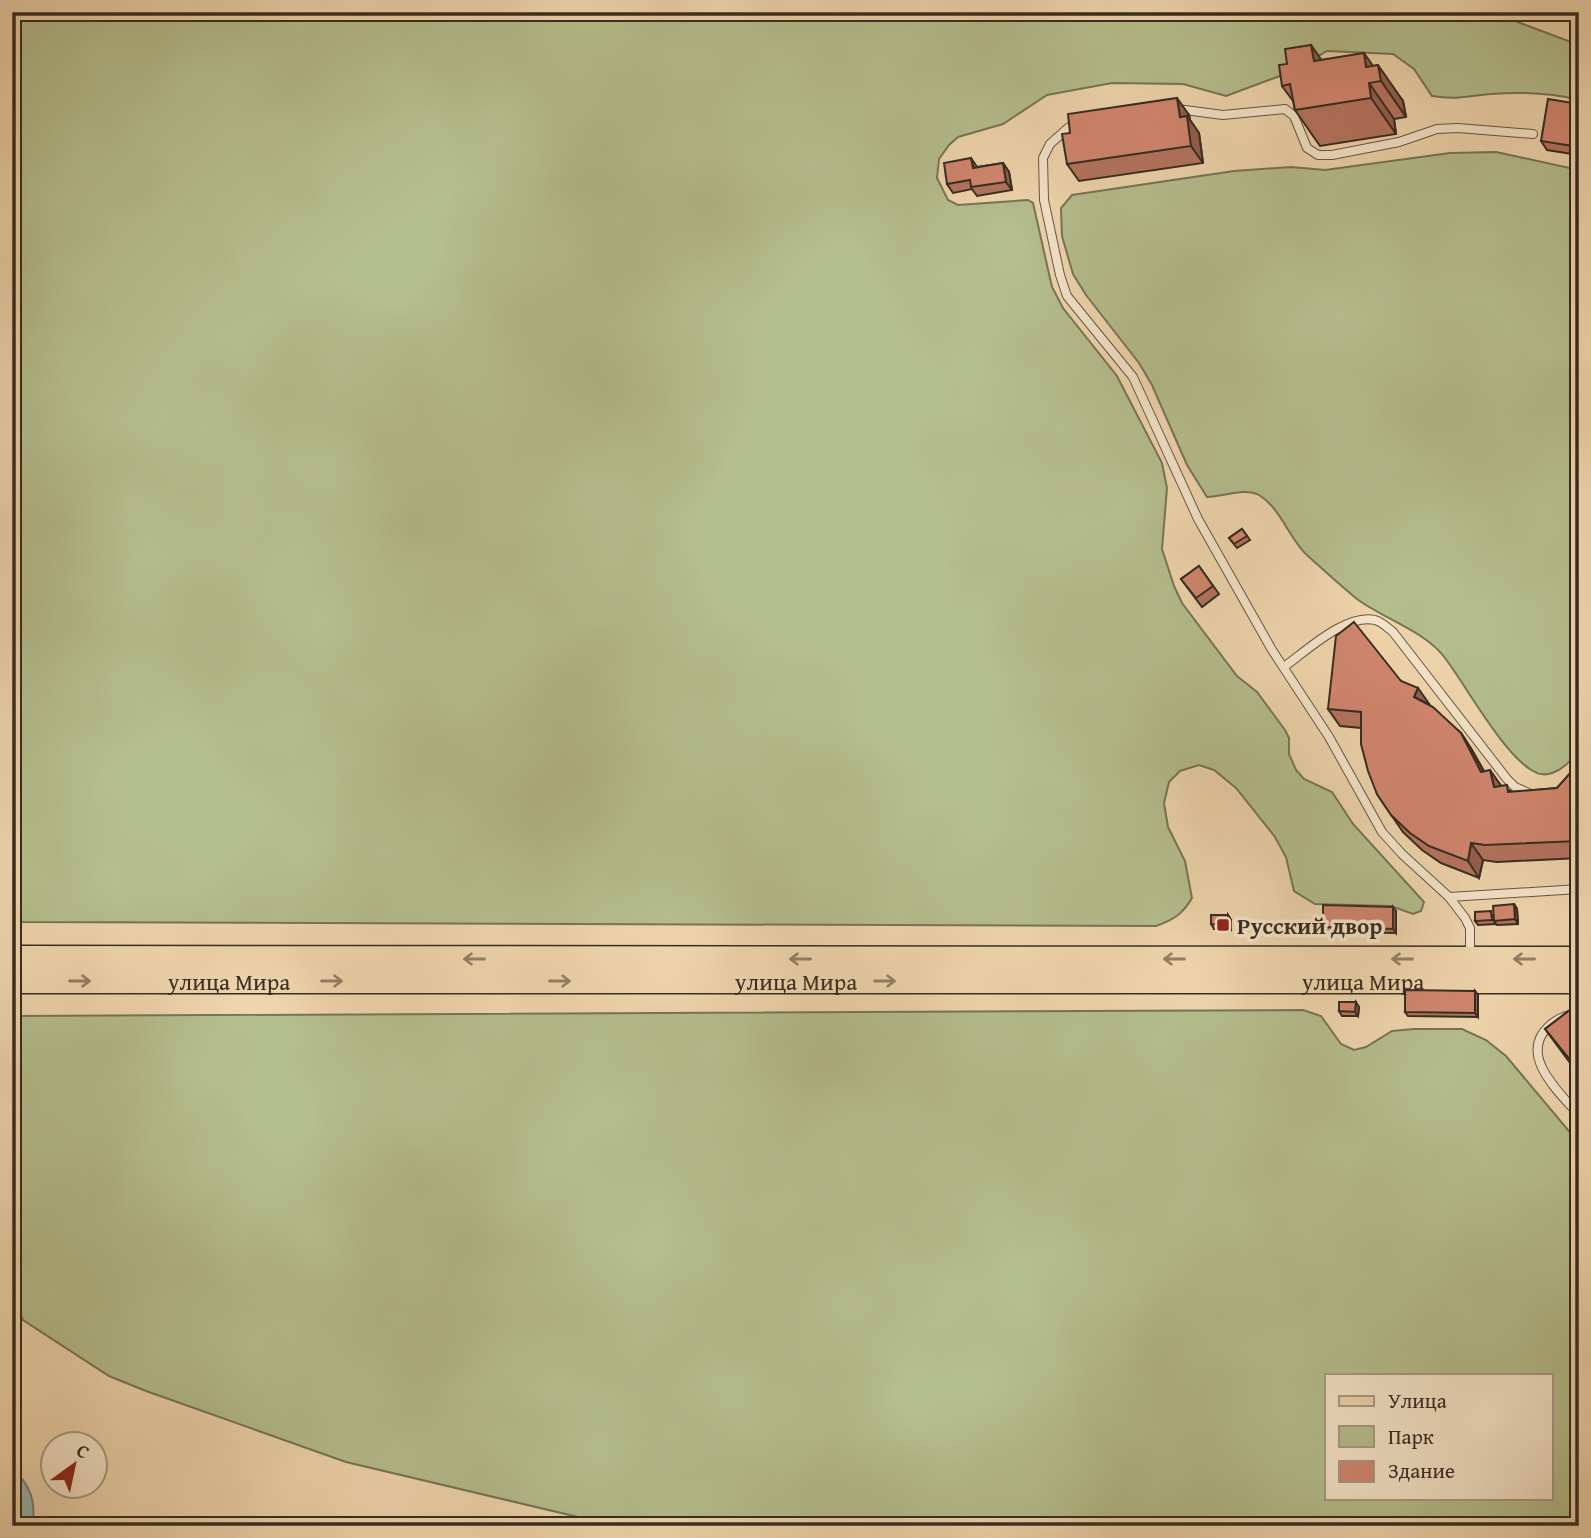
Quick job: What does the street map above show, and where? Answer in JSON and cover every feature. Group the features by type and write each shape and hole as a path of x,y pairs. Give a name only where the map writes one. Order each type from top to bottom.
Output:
{"main road":[{"name":"улица Мира","path":"12,958 1470,970 1579,981"},
{"name":"улица Мира","path":"12,981 1470,970 1579,959"}],"lane":[{"path":"1168,110 1181,108 1223,115 1285,109 1294,116 1307,148 1318,155 1332,155 1399,142 1437,129 1458,128 1532,134"},
{"path":"1093,119 1081,121 1068,128 1050,144 1043,158 1044,201 1067,296 1133,377 1198,519 1284,667 1329,737 1382,832 1448,897 1468,923 1470,970"},
{"path":"1284,667 1344,625 1358,620 1373,620 1382,624 1393,632 1507,779 1525,793 1544,794"},
{"path":"1448,897 1579,889"},
{"path":"1579,1014 1571,1014 1555,1021 1544,1031 1538,1045 1538,1059 1544,1074 1579,1115"}],"green space":[{"path":"12,12 1491,12 1579,45 1579,100 1524,93 1456,98 1432,96 1414,69 1393,54 1327,51 1293,71 1226,96 1183,84 1112,83 1047,95 1003,124 958,137 939,159 937,178 948,200 958,205 1028,200 1033,203 1052,287 1063,308 1117,376 1162,463 1167,488 1162,549 1182,603 1237,676 1257,692 1285,730 1289,738 1289,754 1296,770 1304,779 1332,792 1353,824 1424,902 1421,911 1413,914 1391,906 1315,904 1294,891 1286,857 1275,837 1236,788 1214,770 1199,765 1180,771 1169,782 1164,803 1168,827 1185,861 1192,898 1177,916 1156,926 12,922"},
{"path":"1496,152 1579,170 1579,747 1566,765 1547,774 1533,771 1510,750 1437,649 1345,589 1302,550 1267,501 1259,495 1247,492 1207,497 1187,465 1152,385 1139,363 1073,274 1062,236 1061,208 1072,195 1234,171 1291,167 1325,170 1450,153"},
{"path":"1303,1010 1321,1016 1341,1044 1354,1050 1366,1047 1392,1031 1462,1029 1486,1040 1506,1056 1579,1143 1579,1526 616,1526 346,1462 146,1391 109,1376 23,1320 12,1292 12,1016"}],"water":[{"path":"12,1468 31,1494 34,1509 32,1526 12,1526 16,1501 12,1488"}],"building":[{"path":"1311,45 1314,61 1364,53 1366,67 1378,65 1381,81 1369,83 1371,98 1295,110 1290,84 1282,86 1279,65 1287,64 1285,49"},
{"path":"1177,98 1180,117 1187,116 1191,146 1067,164 1062,134 1070,133 1068,114"},
{"path":"1548,99 1579,104 1579,147 1541,141"},
{"path":"971,158 973,168 1003,163 1006,182 971,187 970,180 947,184 944,163"},
{"path":"1242,529 1247,536 1234,544 1229,538"},
{"path":"1199,566 1213,586 1196,598 1181,579"},
{"path":"1354,622 1401,681 1418,688 1414,697 1433,707 1461,733 1481,772 1490,770 1494,787 1507,785 1508,792 1557,788 1578,764 1579,841 1485,845 1471,843 1468,861 1429,846 1391,815 1377,794 1368,771 1361,744 1361,712 1328,709 1336,636"},
{"path":"1514,904 1515,919 1494,921 1493,906"},
{"path":"1323,905 1393,907 1393,929 1323,927"},
{"path":"1491,911 1492,920 1475,921 1475,912"},
{"path":"1211,915 1228,915 1228,925 1211,924"},
{"path":"1405,990 1475,991 1475,1013 1405,1012"},
{"path":"1339,1002 1356,1002 1355,1012 1339,1011"},
{"path":"1579,1003 1579,1071 1545,1029"}],"place":[{"name":"Русский двор","path":"1223,925"}]}
